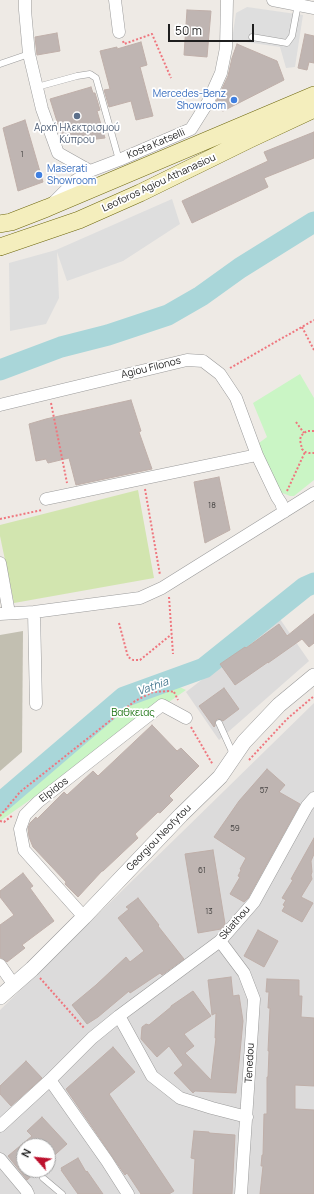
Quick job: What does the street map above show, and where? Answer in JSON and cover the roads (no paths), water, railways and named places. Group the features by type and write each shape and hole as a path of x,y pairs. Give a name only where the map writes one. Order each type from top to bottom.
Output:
{"main road":[{"name":"Leoforos Agiou Athanasiou","path":"0,224 11,222 47,208 314,95"},
{"name":"Leoforos Agiou Athanasiou","path":"0,247 79,220 140,193 314,109"}],"street":[{"path":"25,0 29,54 42,109 58,153 90,171"},
{"path":"115,0 119,32"},
{"name":"Kosta Katselli","path":"47,208 75,181 90,171 192,129 208,102 221,73 226,48 226,0"},
{"path":"274,0 314,8"},
{"name":"Agiou Filonos","path":"0,405 187,360 204,361 220,374 236,398 258,455 283,508"},
{"path":"46,499 258,455"},
{"path":"0,563 4,614 34,612 140,598 165,587 283,508 314,493"},
{"path":"34,612 36,704"},
{"name":"Georgiou Neofytou","path":"0,997 32,969 84,917 181,815 220,777 244,742 279,705 314,676"},
{"name":"Elpidos","path":"84,917 24,850 20,829 26,815 38,802 162,705 186,718"},
{"name":"Skiathou","path":"0,1126 50,1080 92,1038 119,1016 220,941 254,902 307,806 314,798"},
{"name":"Tenedou","path":"220,941 244,973 254,999 241,1194"},
{"path":"0,965 14,985"},
{"path":"119,1016 152,1076 180,1098 247,1117"},
{"path":"50,1080 107,1160 128,1194"},
{"path":"0,1160 28,1194"}],"lane":[{"path":"252,37 287,43 292,36 298,4"},
{"path":"0,64 29,54"},
{"path":"37,87 90,74 96,78 119,160"},
{"path":"219,723 234,756"},
{"path":"43,1178 62,1194"}],"waterway":[{"path":"0,370 61,347 108,335 168,315 201,296 240,268 314,222"},
{"name":"Vathia","path":"0,803 124,697 204,668 305,587 314,583"}],"place":[{"name":"Mercedes-Benz Showroom","path":"234,100"},
{"name":"Αρχή Ηλεκτρισμού Κύπρου","path":"77,116"},
{"name":"Maserati Showroom","path":"39,175"}],"park label":[{"name":"Βαθκειας","path":"133,713"}]}
